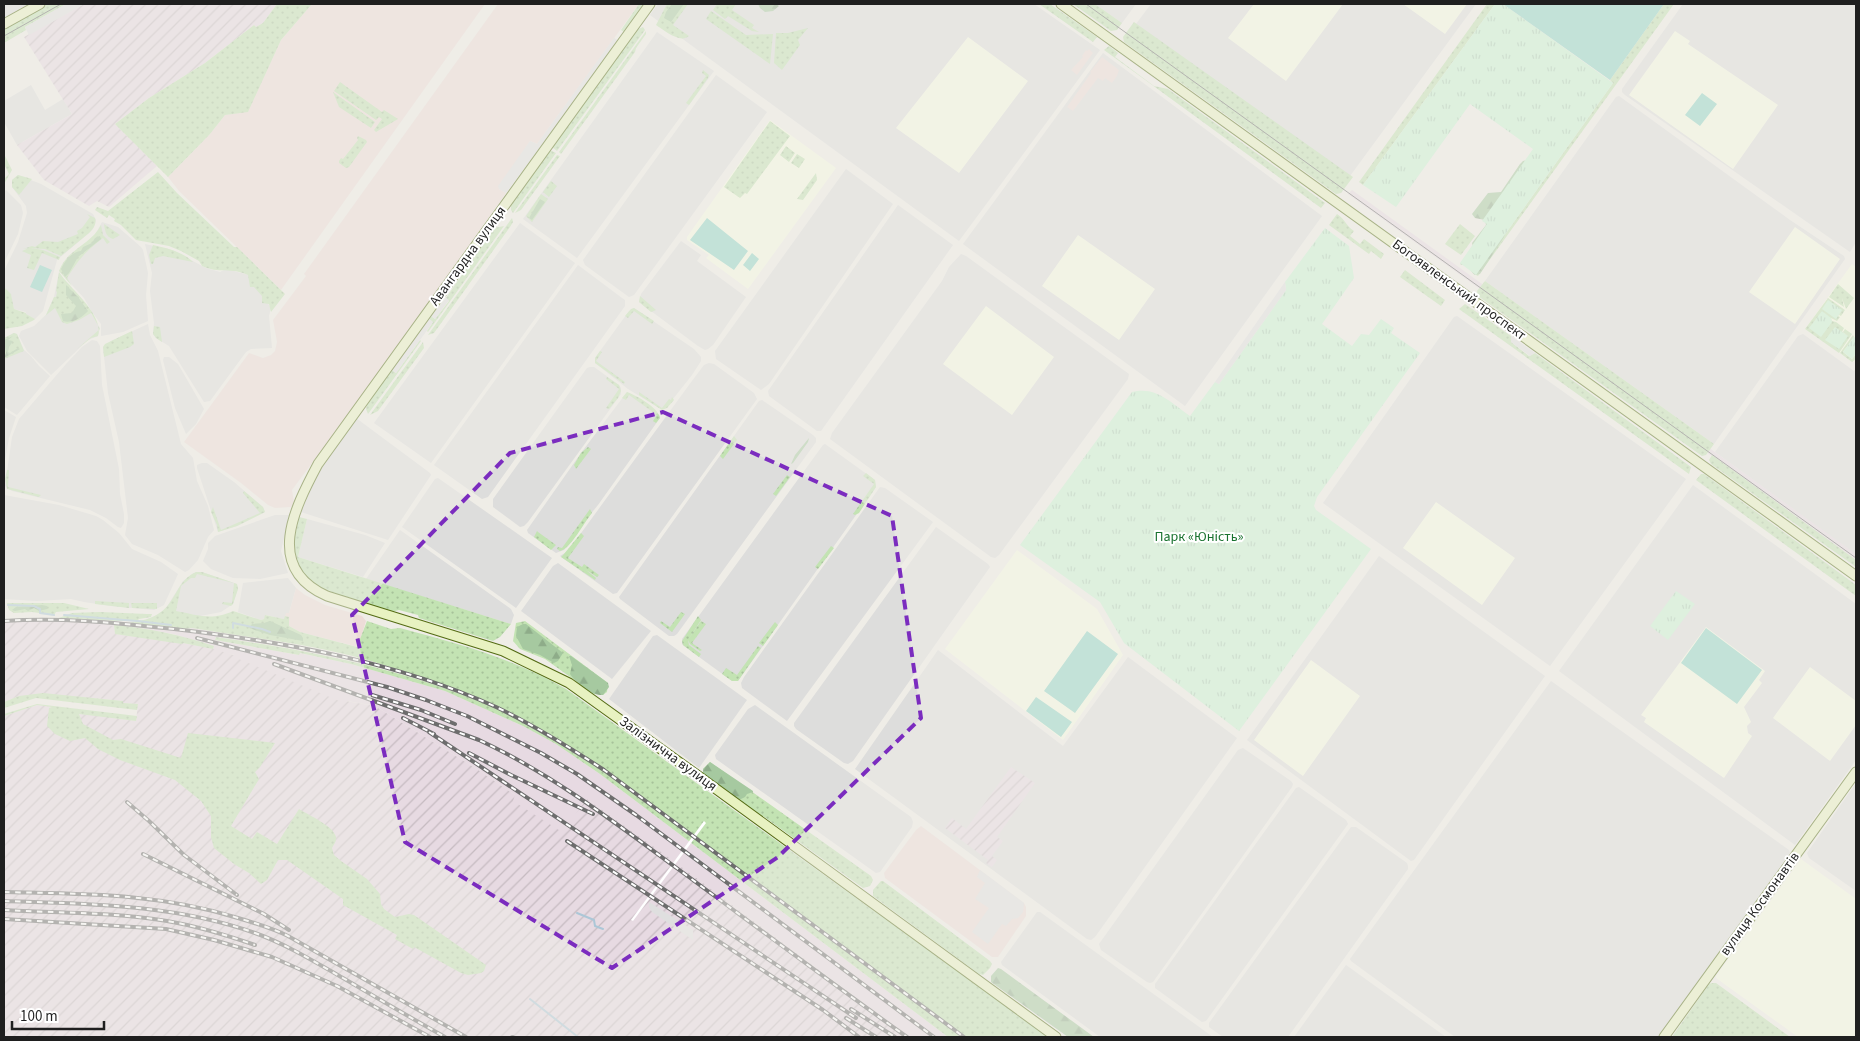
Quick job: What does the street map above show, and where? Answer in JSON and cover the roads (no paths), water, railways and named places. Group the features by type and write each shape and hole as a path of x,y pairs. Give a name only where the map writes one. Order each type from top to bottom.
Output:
{"street":[{"path":"4,24 40,4"},
{"name":"Авангардна вулиця","path":"295,514 305,488 326,452 650,4"},
{"name":"Богоявленський проспект","path":"1062,4 1856,576"},
{"name":"Залізнична вулиця","path":"295,514 290,541 290,559 298,575 310,587 330,597 503,651 569,683 1056,1037"},
{"name":"вулиця Космонавтів","path":"1664,1037 1856,772"}],"waterway":[{"path":"8,605 34,606 40,609 40,613 54,615"},
{"path":"64,615 137,621"},
{"path":"138,621 171,625"},
{"path":"233,628 233,623 270,632"},
{"path":"577,913 594,920 595,926 603,929"},
{"path":"530,999 578,1037"}],"tram line":[{"path":"4,36 61,4"},
{"path":"1086,4 1856,558"}],"railway":[{"path":"4,621 89,621 215,634 298,647 419,677 496,707 524,721 604,770 964,1037"},
{"path":"197,638 387,687 426,700 467,716 541,753 577,774 636,815 934,1037"},
{"path":"274,664 479,740 532,768 606,816 907,1037"},
{"path":"372,695 421,710 455,724"},
{"path":"403,718 434,734"},
{"path":"429,732 856,1018"},
{"path":"469,753 593,814"},
{"path":"127,802 184,855 237,895"},
{"path":"567,841 823,1010 859,1037"},
{"path":"143,854 264,914 289,930"},
{"path":"4,892 122,896 151,899 209,910 257,924 288,936 466,1037"},
{"path":"4,901 131,907 194,916 224,923 267,937 289,948 445,1037"},
{"path":"4,910 106,914 147,918 200,928 255,945"},
{"path":"4,919 166,929 214,940 272,957 337,986 430,1037"},
{"path":"851,1009 895,1037"},
{"path":"846,1018 876,1037"}],"park label":[{"name":"Парк «Юність»","path":"1199,537"}]}
